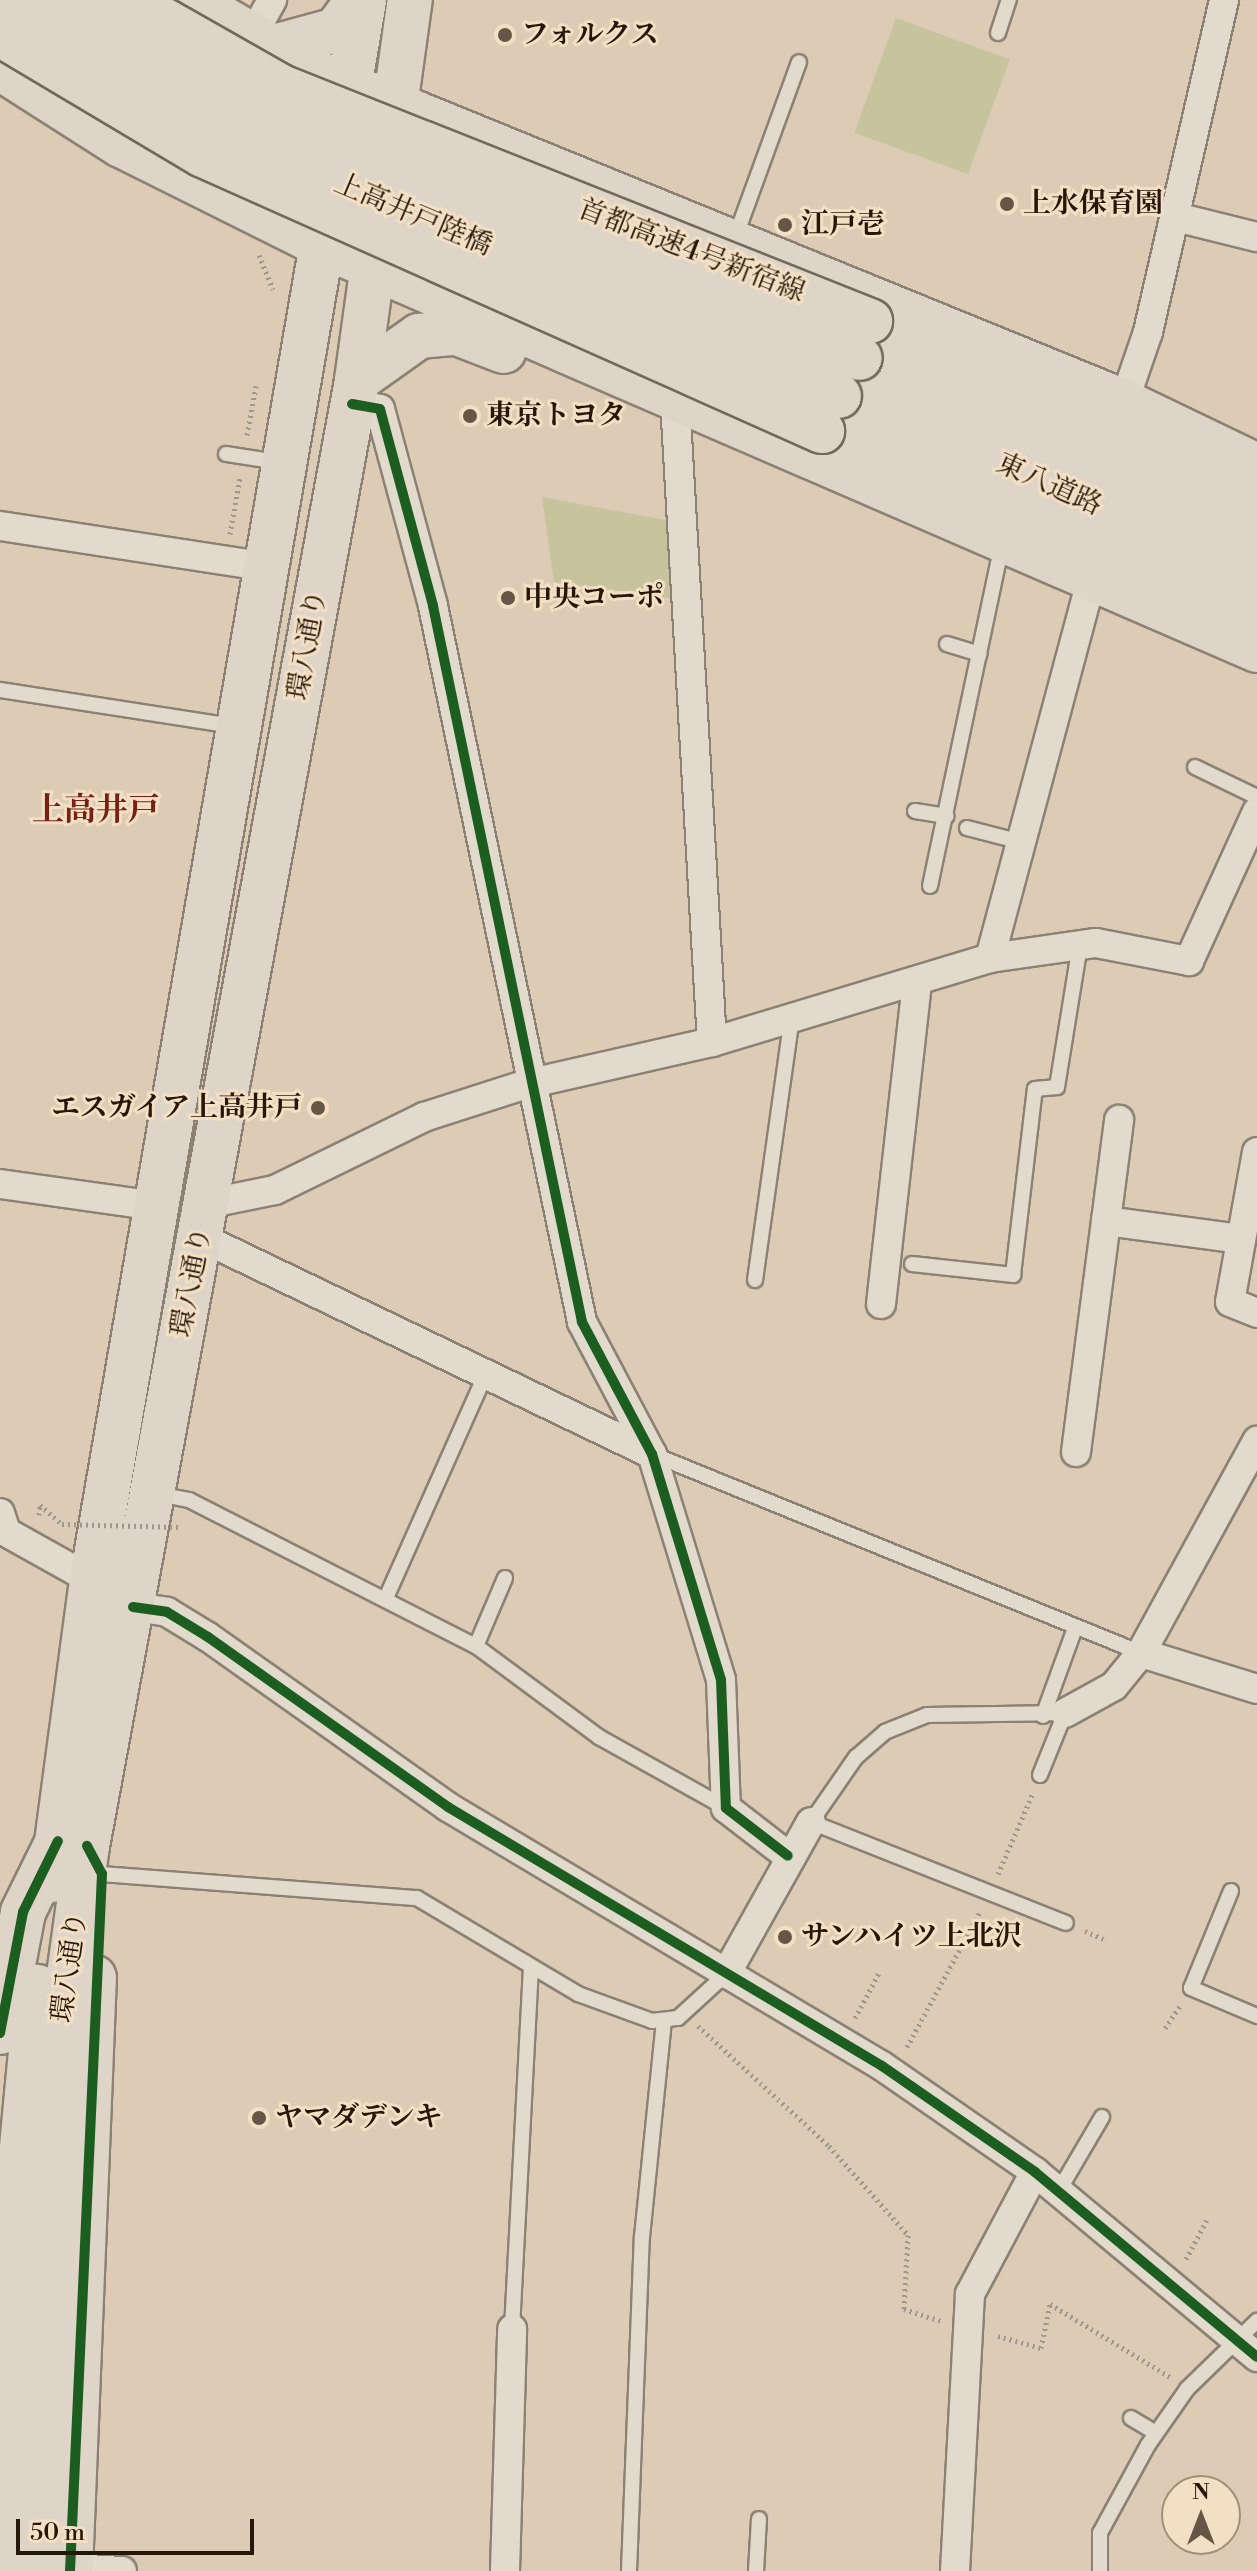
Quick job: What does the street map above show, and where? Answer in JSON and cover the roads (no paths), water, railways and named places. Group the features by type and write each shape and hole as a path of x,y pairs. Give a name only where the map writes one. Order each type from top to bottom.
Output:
{"main road":[{"name":"上高井戸陸橋","path":"4,0 265,151 831,413"},
{"name":"上高井戸陸橋","path":"64,0 283,122 860,358"},
{"name":"首都高速4号新宿線","path":"128,0 281,87 1254,470"},
{"path":"16,79 108,118 152,103 177,67 180,20 165,0"},
{"path":"191,0 259,45 350,86 1124,402 1254,470"},
{"path":"259,45 336,30 361,0"},
{"name":"環八通り","path":"3,2571 82,1854 92,1580 243,728 350,86 361,0"},
{"name":"環八通り","path":"82,1854 133,1607 151,1493 355,392 375,269 410,0"},
{"name":"上高井戸陸橋","path":"0,34 203,155 831,413"},
{"path":"16,79 121,145 324,246 607,373 1164,614 1257,650"},
{"path":"546,345 512,315 483,271 475,225 496,188 531,173 572,177"},
{"path":"355,392 419,336 457,333 547,368 607,373"},
{"name":"東八道路","path":"860,358 1257,535"},
{"name":"東八道路","path":"831,413 1257,580"},
{"path":"831,413 1257,624"},
{"path":"1164,614 1257,664"},
{"path":"0,2033 23,1912 82,1854"},
{"path":"58,2570 82,1854"},
{"name":"環八通り","path":"32,2290 58,2570"}],"street":[{"path":"259,45 272,0"},
{"path":"1124,402 1176,217 1224,0"},
{"path":"1176,217 1257,237"},
{"path":"355,392 380,409 433,606 480,808 527,1084 582,1322 652,1454 721,1680 726,1808 788,1856"},
{"path":"675,401 712,1042"},
{"path":"0,526 269,567"},
{"path":"990,958 1091,582"},
{"path":"203,1220 275,1190 424,1117 527,1084 712,1042 990,958 1080,945 1189,961 1257,812"},
{"path":"881,1304 917,982"},
{"path":"1076,1452 1119,1120"},
{"path":"1257,1152 1230,1302 1257,1313"},
{"path":"0,1184 157,1206"},
{"path":"203,1220 486,1373 652,1454"},
{"path":"1106,1221 1241,1239"},
{"path":"1054,1715 1114,1686 1141,1653 1257,1441"},
{"path":"2,1530 92,1580"},
{"path":"133,1607 167,1612 208,1637 448,1807 892,2073 1035,2172 1248,2351"},
{"path":"1141,1653 1257,1689"},
{"path":"726,1974 788,1856 811,1822"},
{"path":"955,2571 971,2330 970,2294 1035,2172"},
{"path":"505,2571 512,2329"},
{"path":"58,2570 122,2571"}],"lane":[{"path":"998,33 1009,0"},
{"path":"733,243 799,62"},
{"path":"226,454 287,463"},
{"path":"930,886 1002,543"},
{"path":"947,644 979,654"},
{"path":"0,690 243,728"},
{"path":"1195,767 1257,797"},
{"path":"915,811 947,816"},
{"path":"967,828 1021,842"},
{"path":"912,1264 1013,1275 1035,1089 1057,1087 1080,945"},
{"path":"755,1280 792,1018"},
{"path":"386,1598 486,1373"},
{"path":"652,1454 1141,1653"},
{"path":"151,1493 189,1500 476,1646 599,1737 726,1808"},
{"path":"476,1646 505,1578"},
{"path":"1040,1775 1075,1628"},
{"path":"1054,1715 927,1715 885,1732 831,1784 811,1822 1066,1923"},
{"path":"82,1854 417,1898 531,1968 619,2015 664,2020 684,2014 726,1974"},
{"path":"1231,1891 1191,1988 1257,2016"},
{"path":"512,2329 531,1968"},
{"path":"629,2571 642,2237 664,2020"},
{"path":"1058,2192 1102,2117"},
{"path":"1100,2571 1100,2533 1156,2433 1187,2389 1248,2351 1257,2321"},
{"path":"1131,2418 1156,2433"},
{"path":"756,2571 759,2519"}],"place":[{"name":"フォルクス","path":"505,35"},
{"name":"上水保育園","path":"1007,204"},
{"name":"江戸壱","path":"785,225"},
{"name":"東京トヨタ","path":"470,416"},
{"name":"中央コーポ","path":"508,598"},
{"name":"エスガイア上高井戸","path":"318,1108"},
{"name":"サンハイツ上北沢","path":"785,1937"},
{"name":"ヤマダデンキ","path":"259,2118"}],"district":[{"name":"上高井戸","path":"96,810"}]}
